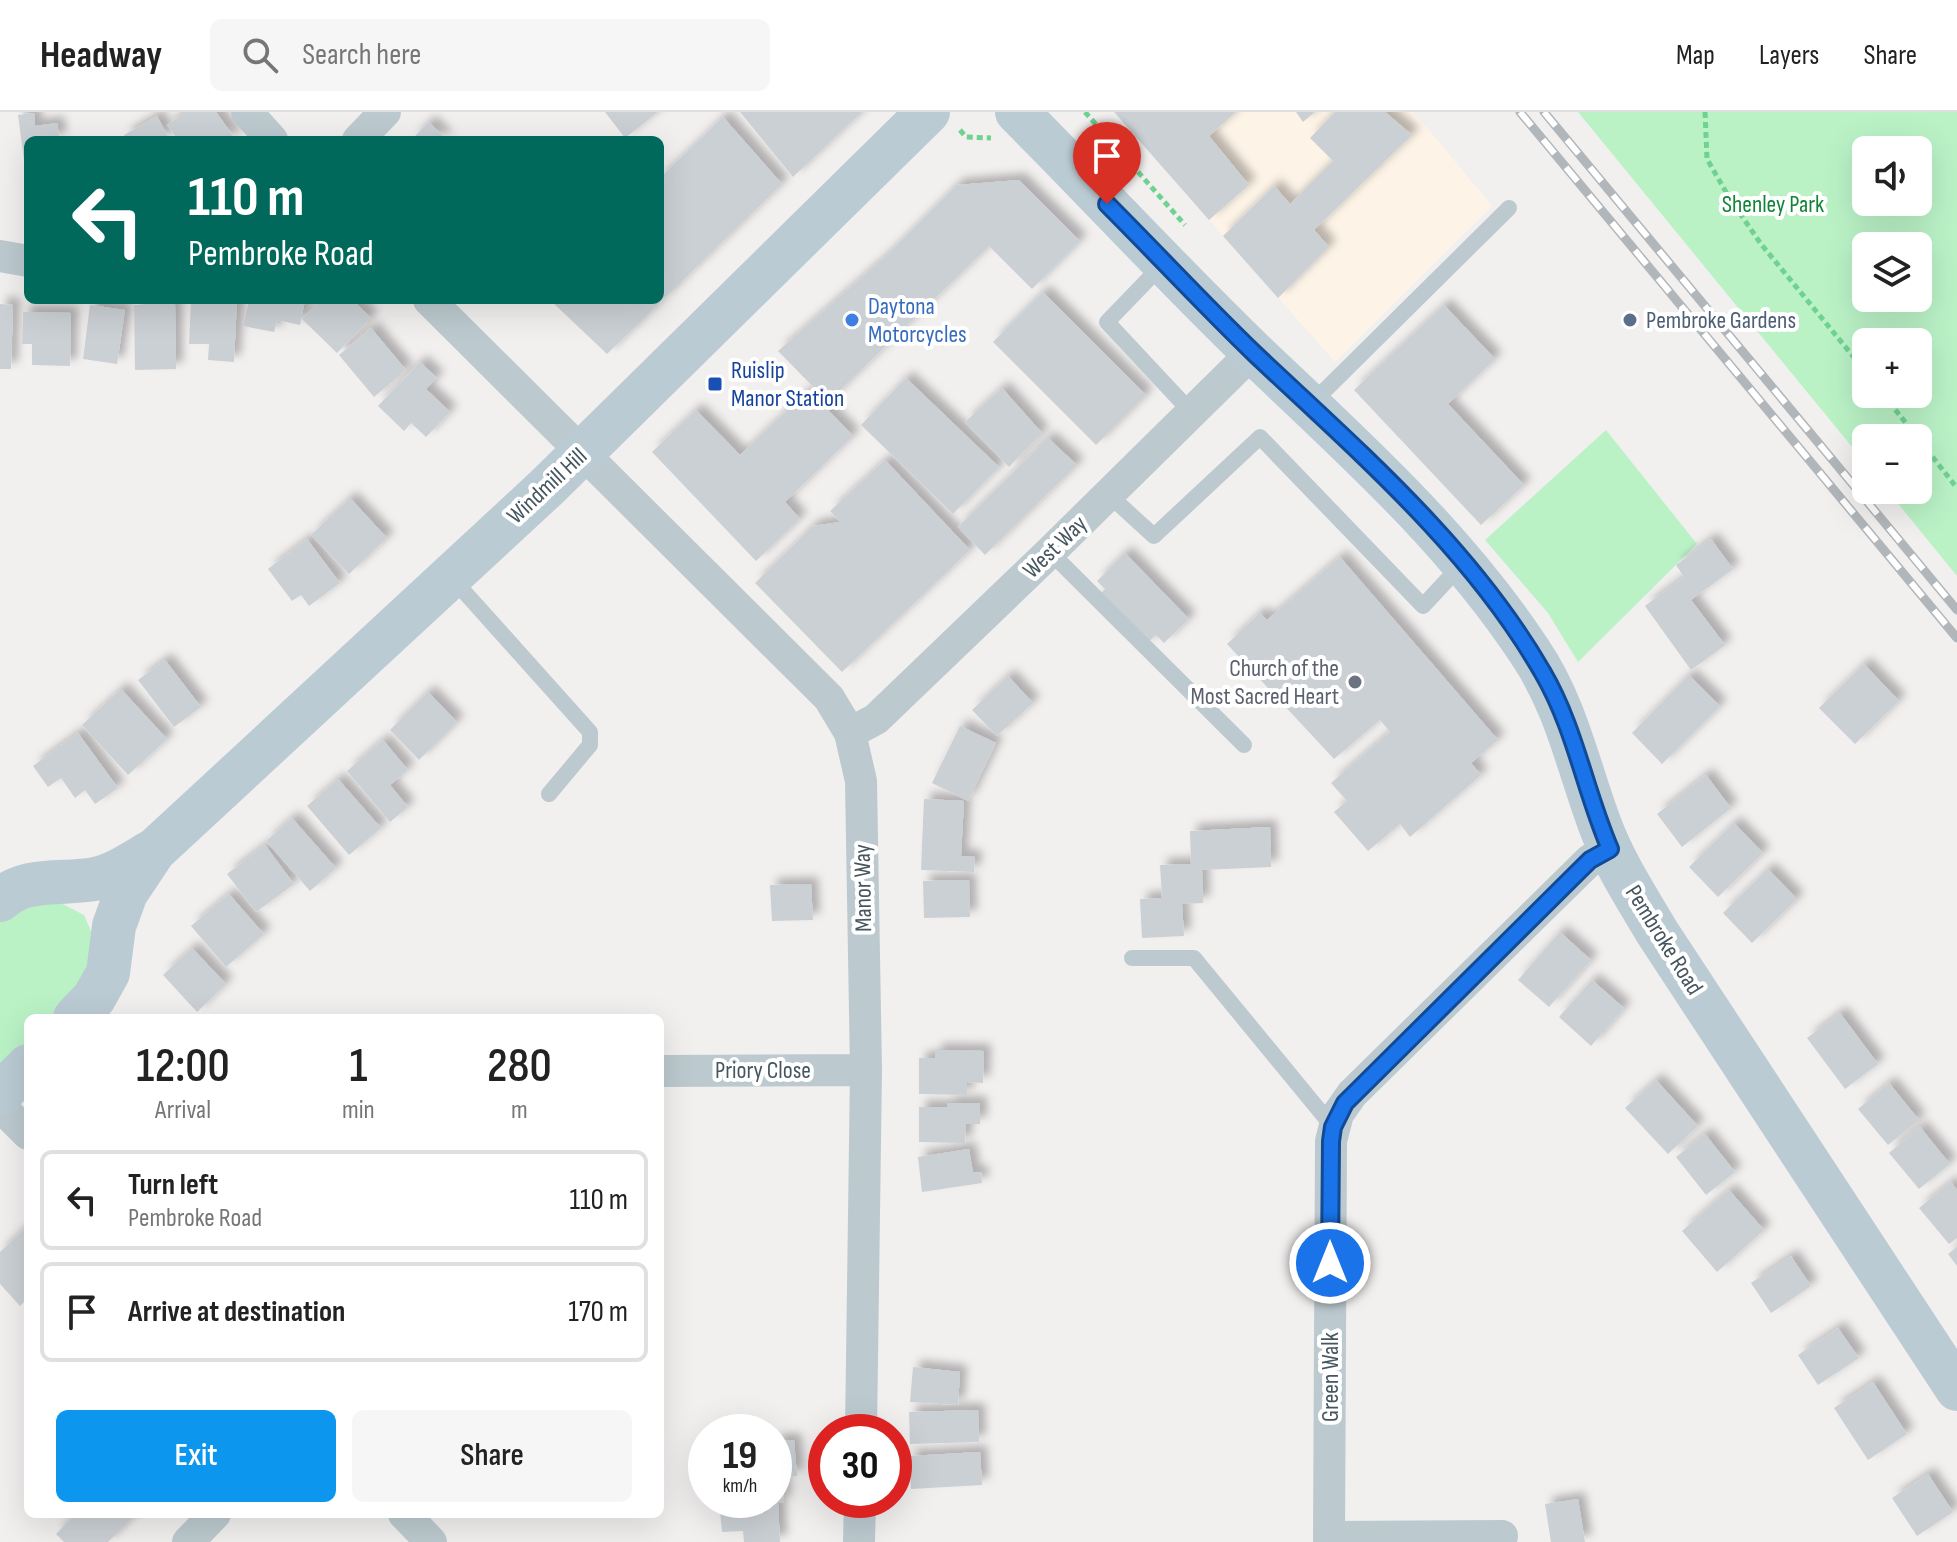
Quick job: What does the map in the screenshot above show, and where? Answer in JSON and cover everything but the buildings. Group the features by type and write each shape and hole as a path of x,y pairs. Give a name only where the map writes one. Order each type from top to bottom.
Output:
{"street":[{"path":"247,112 268,136"},
{"path":"362,136 385,112"},
{"name":"Windmill Hill","path":"0,900 8,893 35,883 95,879 117,873 156,849 583,453 928,112"},
{"name":"Pembroke Road","path":"1017,112 1464,562 1512,625 1545,676 1568,727 1610,849 1657,932 1957,1389"},
{"path":"0,256 24,260"},
{"name":"Manor Way","path":"433,304 829,698 850,733 861,781 866,1070 861,1414"},
{"name":"West Way","path":"850,733 876,719 1253,352"},
{"name":"Windmill Hill","path":"79,1014 94,998 108,973 114,926 126,893 156,849"},
{"path":"1333,1127 1352,1094 1590,860 1610,849"},
{"path":"0,1094 24,1070"},
{"name":"Priory Close","path":"664,1071 866,1070"},
{"path":"0,1106 24,1130"},
{"name":"Green Walk","path":"1329,1540 1333,1127"},
{"path":"188,1542 211,1518"},
{"path":"408,1518 431,1542"},
{"path":"859,1542 860,1518"},
{"path":"1329,1540 1502,1536"}],"lane":[{"path":"1310,405 1509,208"},
{"path":"1165,263 1107,322 1192,413"},
{"path":"1109,495 1154,536 1260,437 1423,606 1464,562"},
{"path":"1050,552 1244,745"},
{"path":"450,576 590,732 590,745 549,794"},
{"path":"1132,958 1194,958 1333,1127"}],"path":[{"path":"1705,112 1707,159 1730,199 1761,244 1852,355"},
{"path":"1894,408 1957,488"}],"shaded area":[{"path":"1114,112 1414,112 1492,206 1335,362"}],"green space":[{"name":"Shenley Park","path":"1578,112 1957,112 1957,576 1898,504 1932,504 1932,424 1852,424 1852,447"},
{"path":"1606,430 1697,544 1578,662 1548,613 1485,540"},
{"path":"53,899 84,915 97,945 90,987 61,1014 24,1014 24,1050 0,1073 0,919"}],"railway":[{"path":"1520,112 1957,638"},
{"path":"1544,112 1957,610"}],"place":[{"name":"Daytona Motorcycles","path":"852,320"},
{"name":"Pembroke Gardens","path":"1630,320"},
{"name":"Ruislip Manor Station","path":"715,384"},
{"name":"Church of the Most Sacred Heart","path":"1355,682"}],"route":[{"path":"1107,204 1253,352 1381,475 1464,562 1512,625 1545,676 1568,727 1610,849 1590,860 1345,1103 1333,1127 1331,1141 1330,1263"}]}
